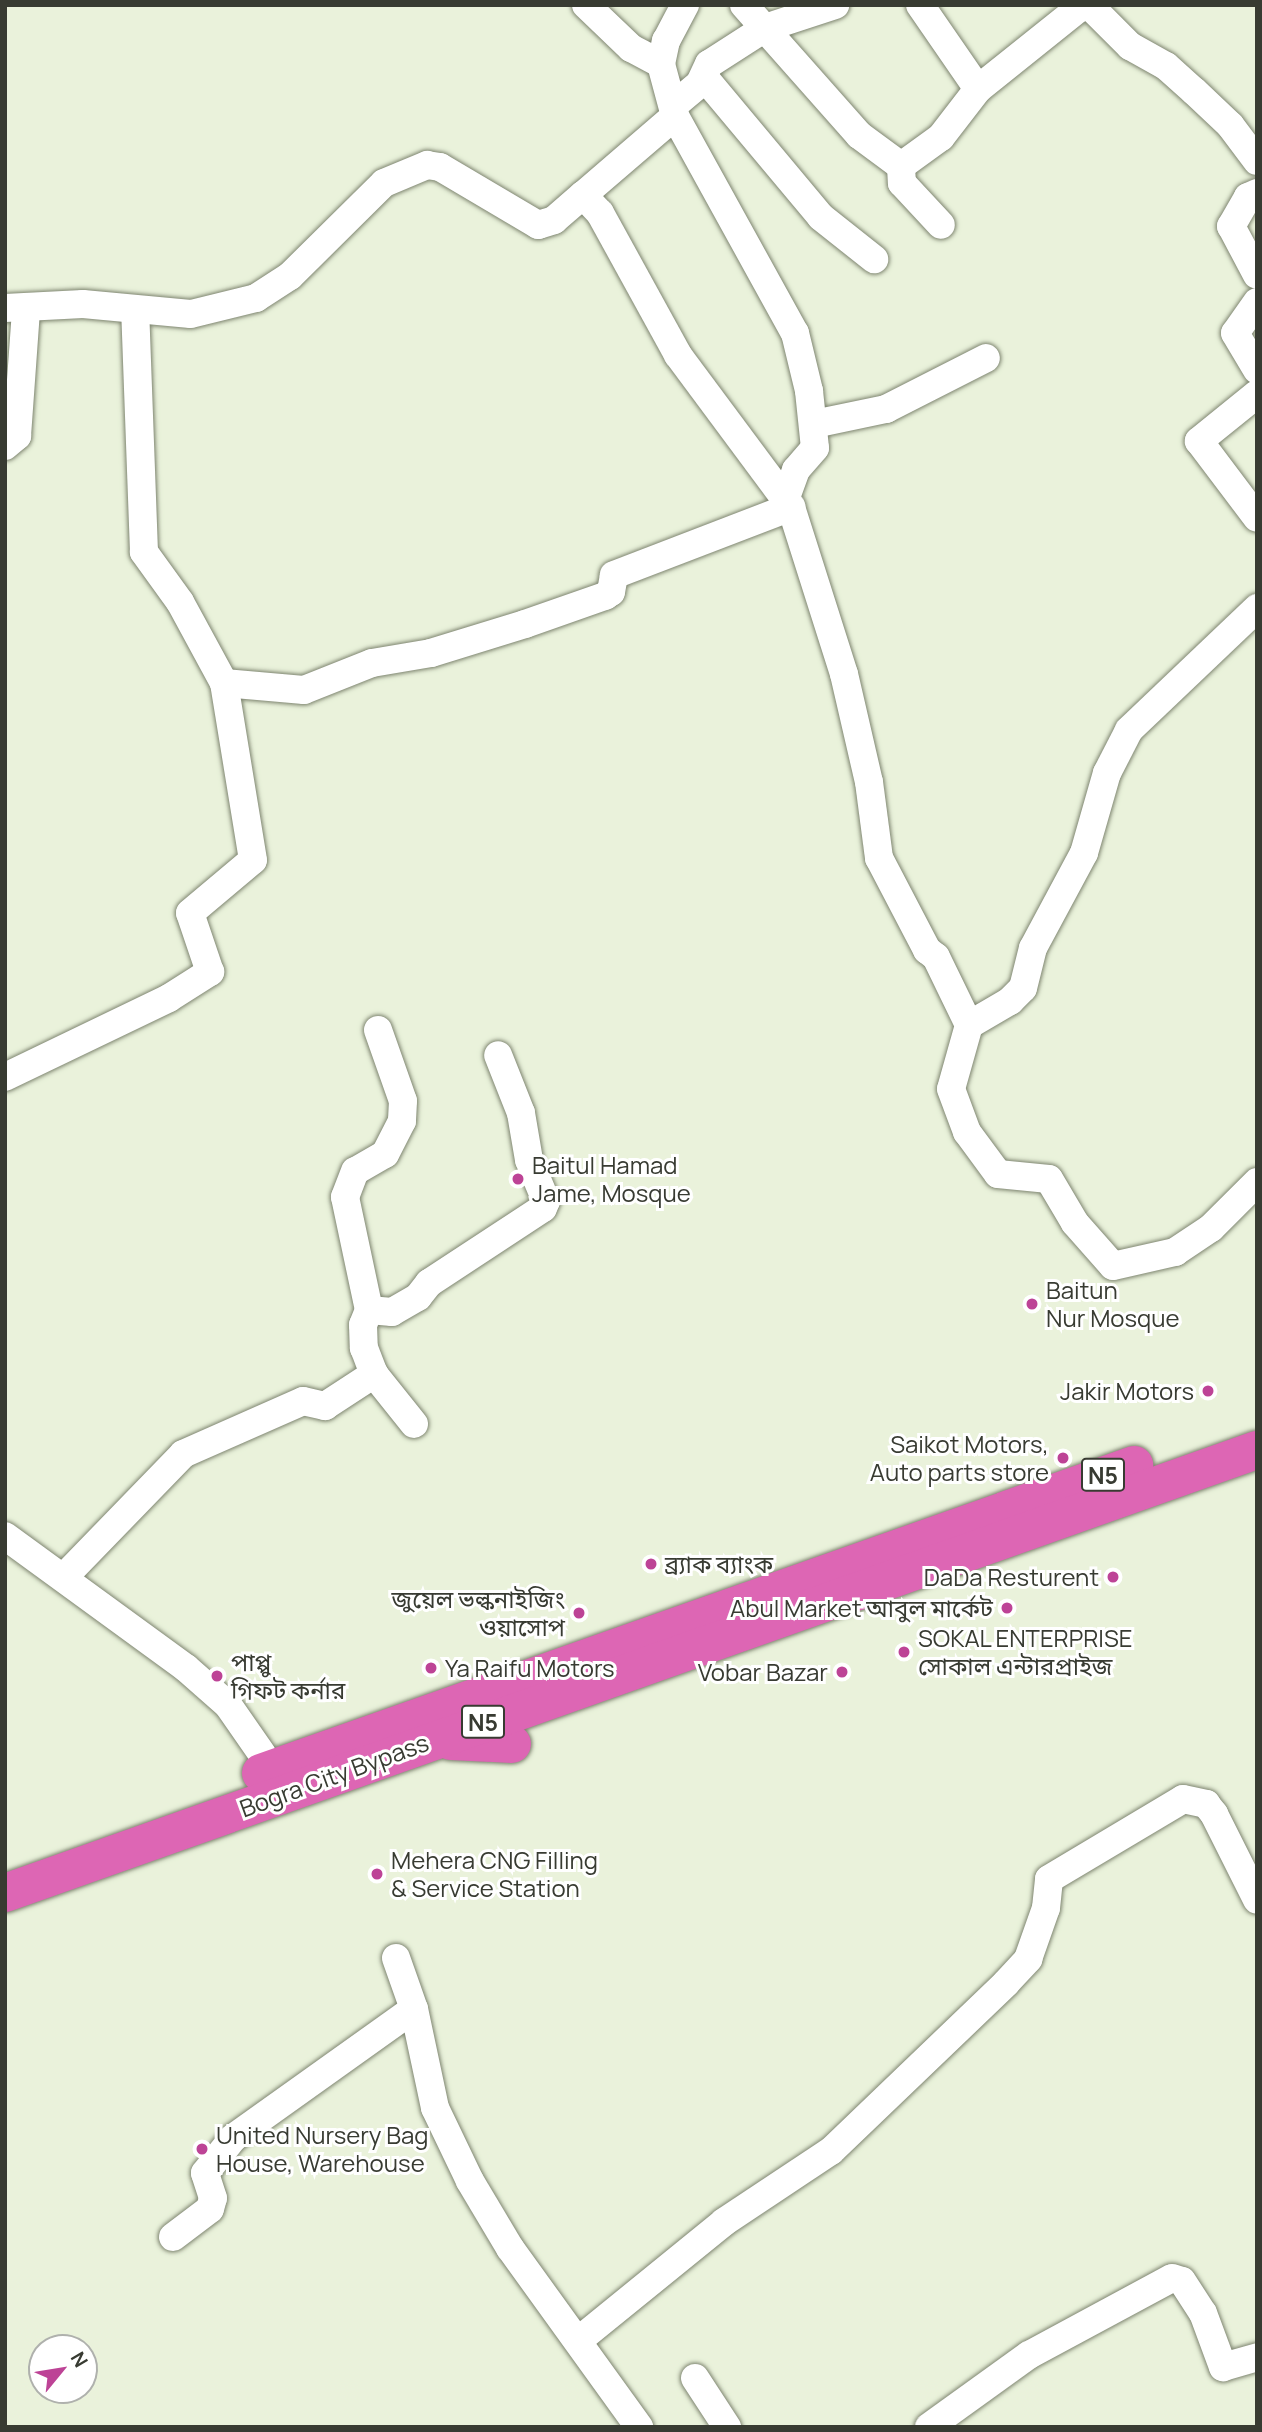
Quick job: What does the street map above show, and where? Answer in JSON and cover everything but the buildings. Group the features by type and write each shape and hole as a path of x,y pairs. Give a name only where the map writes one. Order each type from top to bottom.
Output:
{"highway":[{"name":"Bogra City Bypass","path":"5,1893 431,1740 1257,1424"},
{"name":"Bogra City Bypass","path":"5,1866 956,1539 1257,1450"},
{"path":"431,1740 512,1744"}],"street":[{"path":"586,5 631,48 661,64"},
{"path":"685,5 666,41 661,64 674,111 795,333 814,424 815,448 796,470 788,503"},
{"path":"744,5 859,135 901,166"},
{"path":"5,446 18,436 16,308 83,304 191,314 256,298 290,276 384,183 427,164 440,167 538,225 554,220 674,111 704,77 709,64 765,28 835,5"},
{"path":"920,5 978,89"},
{"path":"901,166 941,137 978,89 1079,8 1090,6 1130,46 1166,66 1194,91 1230,125 1257,160"},
{"path":"704,77 821,217 874,259"},
{"path":"901,166 902,183 942,225"},
{"path":"1257,193 1248,197 1231,226 1257,275"},
{"path":"583,195 600,213 678,355 788,503 844,674 869,782 879,858 927,950 936,957 969,1025 951,1089 967,1132 998,1174 1049,1179 1075,1223 1113,1266 1175,1252 1211,1228 1249,1195 1257,1182"},
{"path":"1257,302 1236,333 1257,370"},
{"path":"5,1077 169,998 210,972 190,912 253,860 224,683 180,602 144,552 135,310"},
{"path":"814,424 886,409 985,358"},
{"path":"1257,394 1199,441 1257,518"},
{"path":"224,683 304,690 372,663 431,653 490,635 605,596 611,592 614,575 788,503"},
{"path":"969,1025 1010,1001 1023,988 1033,948 1084,853 1107,773 1129,730 1257,608"},
{"path":"378,1030 403,1101 402,1121 385,1154 355,1171 345,1197 369,1310 363,1325 364,1348 374,1374 414,1424"},
{"path":"369,1310 385,1314 409,1302 429,1283 543,1208 546,1201 529,1160 522,1113 498,1055"},
{"path":"64,1577 183,1454 303,1401 325,1406 374,1374"},
{"path":"5,1536 186,1668 228,1705 262,1754"},
{"path":"579,2340 724,2222 831,2151 1006,1983 1028,1959 1046,1908 1049,1879 1183,1800 1206,1804 1214,1814 1257,1900"},
{"path":"396,1958 414,2009 435,2108 470,2181 510,2248 579,2340 639,2427"},
{"path":"173,2237 211,2210 213,2198 205,2173 233,2138 414,2009"},
{"path":"929,2427 1029,2355 1172,2278 1182,2281 1203,2313 1223,2367 1257,2357"},
{"path":"695,2378 727,2427"}],"place":[{"name":"Baitul Hamad Jame, Mosque","path":"518,1179"},
{"name":"Baitun Nur Mosque","path":"1032,1304"},
{"name":"Jakir Motors","path":"1208,1391"},
{"name":"Saikot Motors, Auto parts store","path":"1063,1458"},
{"name":"ব্র্যাক ব্যাংক","path":"651,1564"},
{"name":"DaDa Resturent","path":"1113,1577"},
{"name":"Abul Market আবুল মার্কেট","path":"1007,1608"},
{"name":"জুয়েল ভল্কনাইজিং ওয়াসোপ","path":"579,1613"},
{"name":"SOKAL ENTERPRISE সোকাল এন্টারপ্রাইজ","path":"904,1652"},
{"name":"Ya Raifu Motors","path":"431,1668"},
{"name":"Vobar Bazar","path":"842,1672"},
{"name":"পাপ্পু গিফট কর্নার","path":"217,1676"},
{"name":"Mehera CNG Filling & Service Station","path":"377,1874"},
{"name":"United Nursery Bag House, Warehouse","path":"202,2149"}]}
